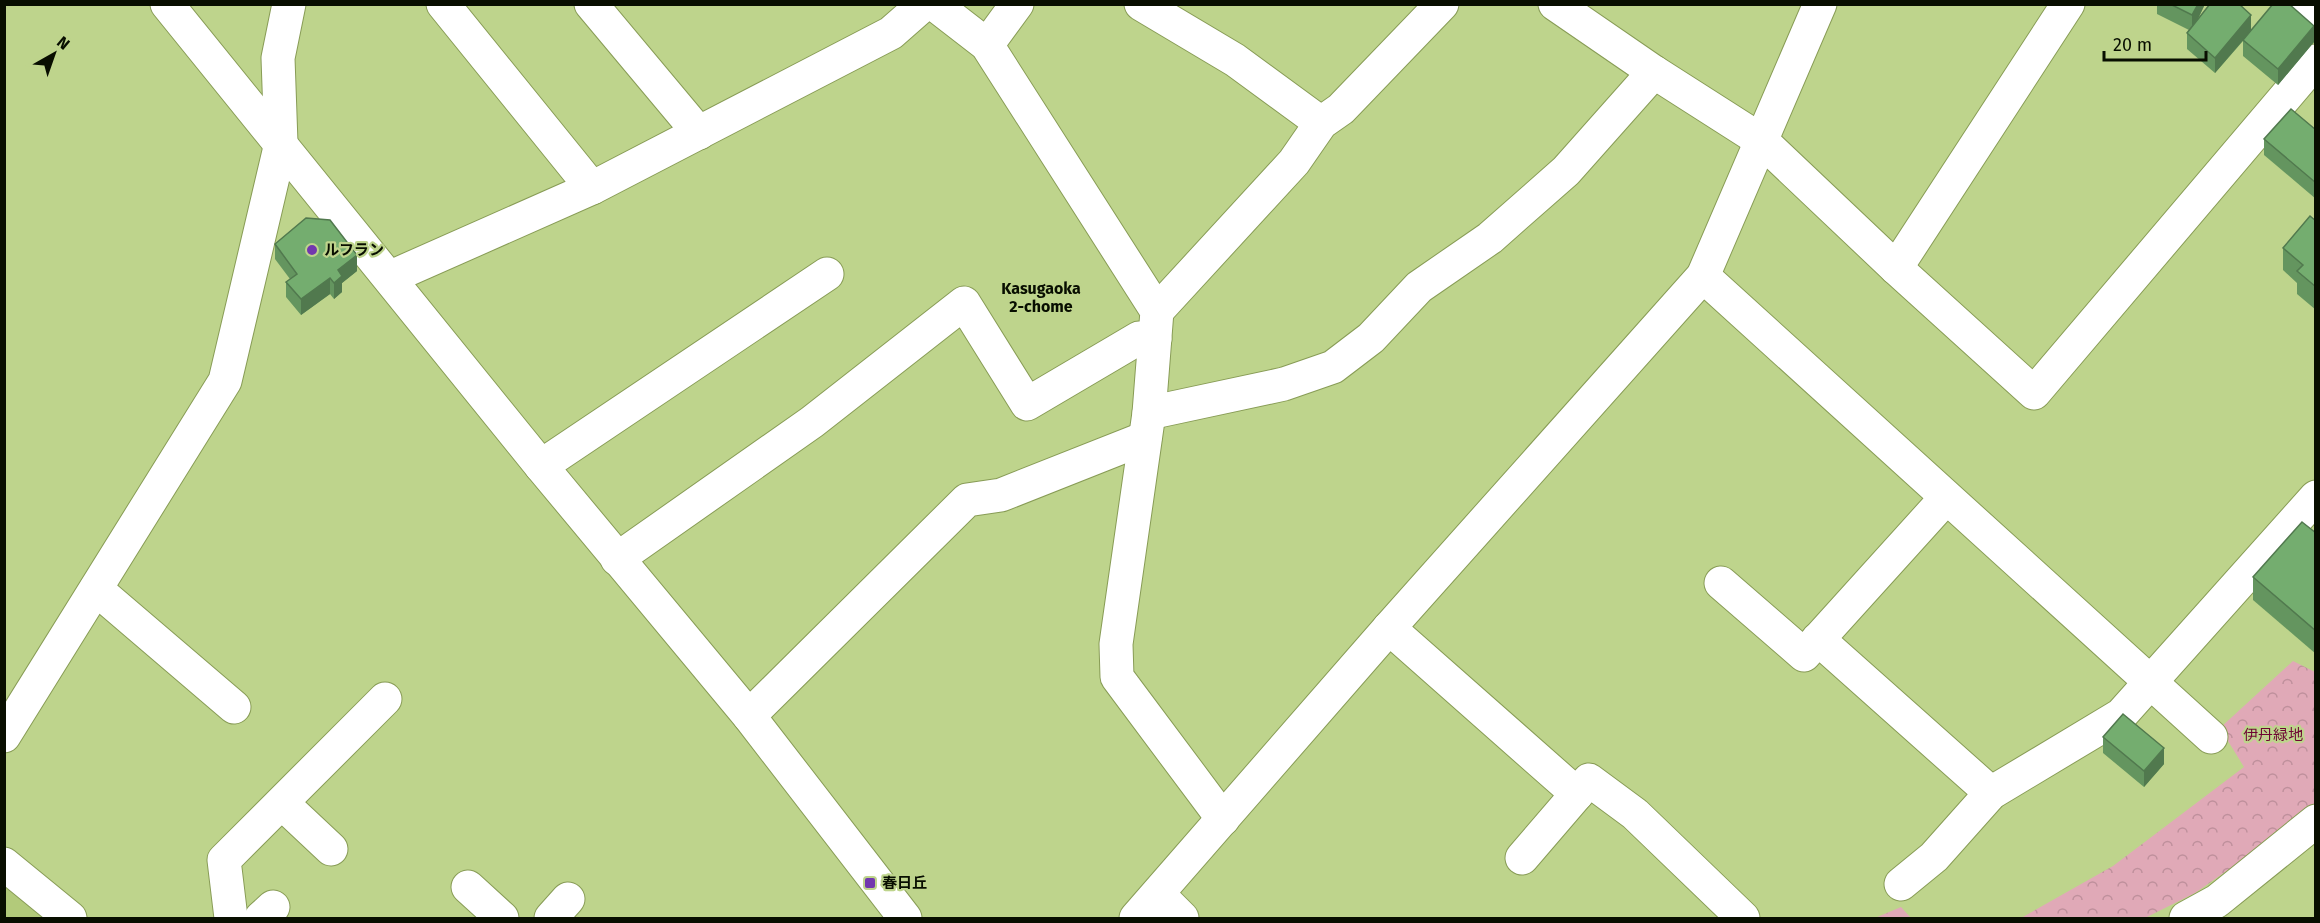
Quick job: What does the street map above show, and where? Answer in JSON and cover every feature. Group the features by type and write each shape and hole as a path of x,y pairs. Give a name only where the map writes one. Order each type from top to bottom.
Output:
{"street":[{"path":"167,4 541,466 748,716 905,918"},
{"path":"4,736 225,381 281,143 278,58 289,4"},
{"path":"443,4 592,188"},
{"path":"591,4 699,133"},
{"path":"390,277 592,188 891,33 924,4"},
{"path":"934,4 987,45 1156,325 1147,425 1116,644 1117,677 1222,819"},
{"path":"987,45 1017,4"},
{"path":"1141,4 1235,60 1321,123"},
{"path":"617,559 812,422 964,303 1027,404 1139,338 1156,325 1294,162 1321,123 1341,109 1442,4"},
{"path":"1555,4 1654,72 1762,141 1896,268 2034,393 2316,61"},
{"path":"1136,918 1389,628 1703,276 1820,4"},
{"path":"1896,268 2068,4"},
{"path":"2292,4 2316,16"},
{"path":"748,716 967,500 1001,495 1147,425 1333,367 1371,338 1419,287 1490,238 1566,171 1654,72"},
{"path":"541,466 827,274"},
{"path":"1703,276 2211,737"},
{"path":"1901,884 1934,857 1991,794 2121,715 2316,497"},
{"path":"1722,583 1804,655 1946,498"},
{"path":"96,589 234,707"},
{"path":"1389,628 1577,794"},
{"path":"1818,639 1991,794"},
{"path":"231,918 224,860 385,699"},
{"path":"1522,858 1589,780 1635,814 1744,911"},
{"path":"282,803 332,849"},
{"path":"2186,918 2217,901 2316,821"},
{"path":"4,864 70,918"},
{"path":"468,887 502,918"},
{"path":"1158,894 1182,918"}],"shaded area":[{"path":"5,881 45,918 5,918"}],"green space":[{"name":"伊丹緑地","path":"2293,661 2315,672 2315,809 2195,893 2145,918 2021,918 2113,866 2244,767 2220,728"},
{"path":"1901,907 1911,918 1875,918"}],"building":[{"path":"2170,4 2198,4 2192,15"},
{"path":"2210,4 2239,4 2251,15 2215,58 2187,33"},
{"path":"2273,4 2289,4 2314,26 2278,69 2243,40"},
{"path":"2291,109 2316,130 2316,183 2264,139"},
{"path":"2310,216 2316,221 2316,287 2297,271 2303,265 2283,248"},
{"path":"306,218 330,220 357,255 338,270 342,276 334,283 330,278 301,299 286,282 297,274 275,244"},
{"path":"2302,522 2316,533 2316,631 2253,577"},
{"path":"2123,714 2164,748 2144,771 2103,737"}],"place":[{"name":"ルフラン","path":"312,250"},
{"name":"春日丘","path":"870,883"}],"district":[{"name":"Kasugaoka 2-chome","path":"1041,297"}]}
